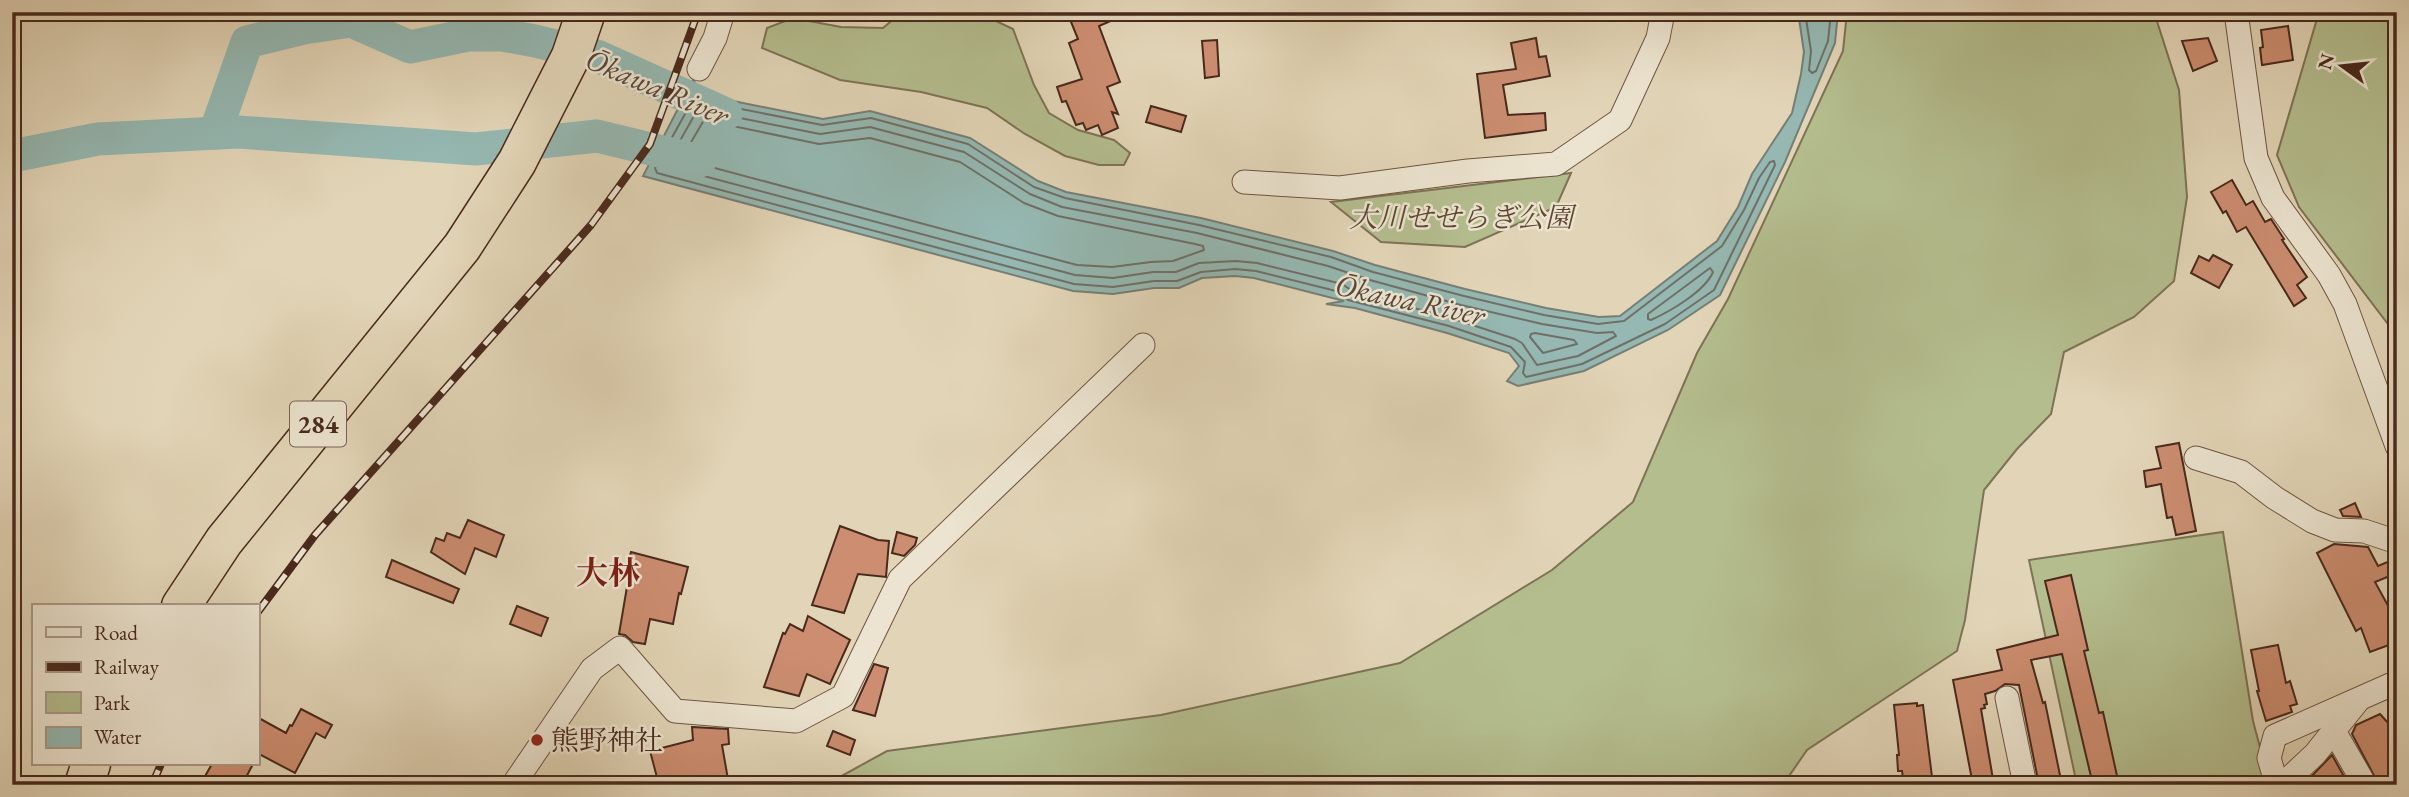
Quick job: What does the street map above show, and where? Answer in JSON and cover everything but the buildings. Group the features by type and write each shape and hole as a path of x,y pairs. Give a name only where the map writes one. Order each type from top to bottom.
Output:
{"highway":[{"name":"284","path":"182,604 224,541 462,247 517,162 571,56 586,12"}],"street":[{"path":"699,69 715,38 723,12"},
{"path":"1244,182 1340,188 1468,171 1556,164 1620,120 1658,38 1662,12"},
{"path":"2236,12 2256,158 2273,198 2329,275 2345,304 2397,446"},
{"path":"513,785 592,669 620,648 675,711 796,721 843,696 900,579 1143,345"},
{"path":"2196,458 2241,472 2312,521 2335,530 2364,531 2397,542"},
{"path":"2360,698 2315,754 2279,785 2269,758 2275,736 2360,698 2397,682"},
{"path":"2007,698 2025,785"},
{"path":"2334,731 2365,785"}],"green space":[{"path":"902,12 977,12 1013,29 1034,85 1049,113 1078,130 1114,140 1130,153 1124,165 1099,165 1065,156 1025,134 987,108 921,92 840,80 762,48 767,28 793,18 841,27 883,28"},
{"path":"1847,12 2154,12 2179,90 2187,197 2174,281 2134,317 2064,352 2051,414 2017,449 1984,490 1965,620 1957,651 1807,750 1787,779 1786,785 832,785 836,779 887,751 1161,715 1400,663 1552,570 1633,502 1697,353 1728,299 1843,51"},
{"path":"2319,12 2397,12 2397,336 2299,207 2277,155"},
{"name":"大川せせらぎ公園","path":"1571,173 1556,207 1465,247 1381,242 1331,202"},
{"path":"2223,532 2253,721 2270,785 2077,785 2029,560"}],"water":[{"path":"1798,12 1838,12 1835,43 1785,162 1720,295 1668,330 1584,371 1518,386 1507,381 1519,366 1509,353 1355,308 1326,304 1344,301 1254,278 1202,278 1179,288 1154,288 1113,294 1073,291 643,176 693,80 700,90 728,100 823,119 870,111 970,138 1038,181 1066,192 1201,218 1546,308 1599,317 1620,316 1717,241 1738,207 1752,174 1792,113 1804,52"}],"waterway":[{"name":"Ōkawa River","path":"215,133 247,42 304,28 351,21 410,47 468,35 502,35 597,56 726,114"},
{"name":"Ōkawa River","path":"12,156 98,139 238,132 476,149 597,136 700,161"}],"railway":[{"path":"259,610 315,535 591,225 650,144 698,12"},
{"path":"152,785 160,766"}],"place":[{"name":"熊野神社","path":"537,740"}],"district":[{"name":"大林","path":"608,573"}]}
